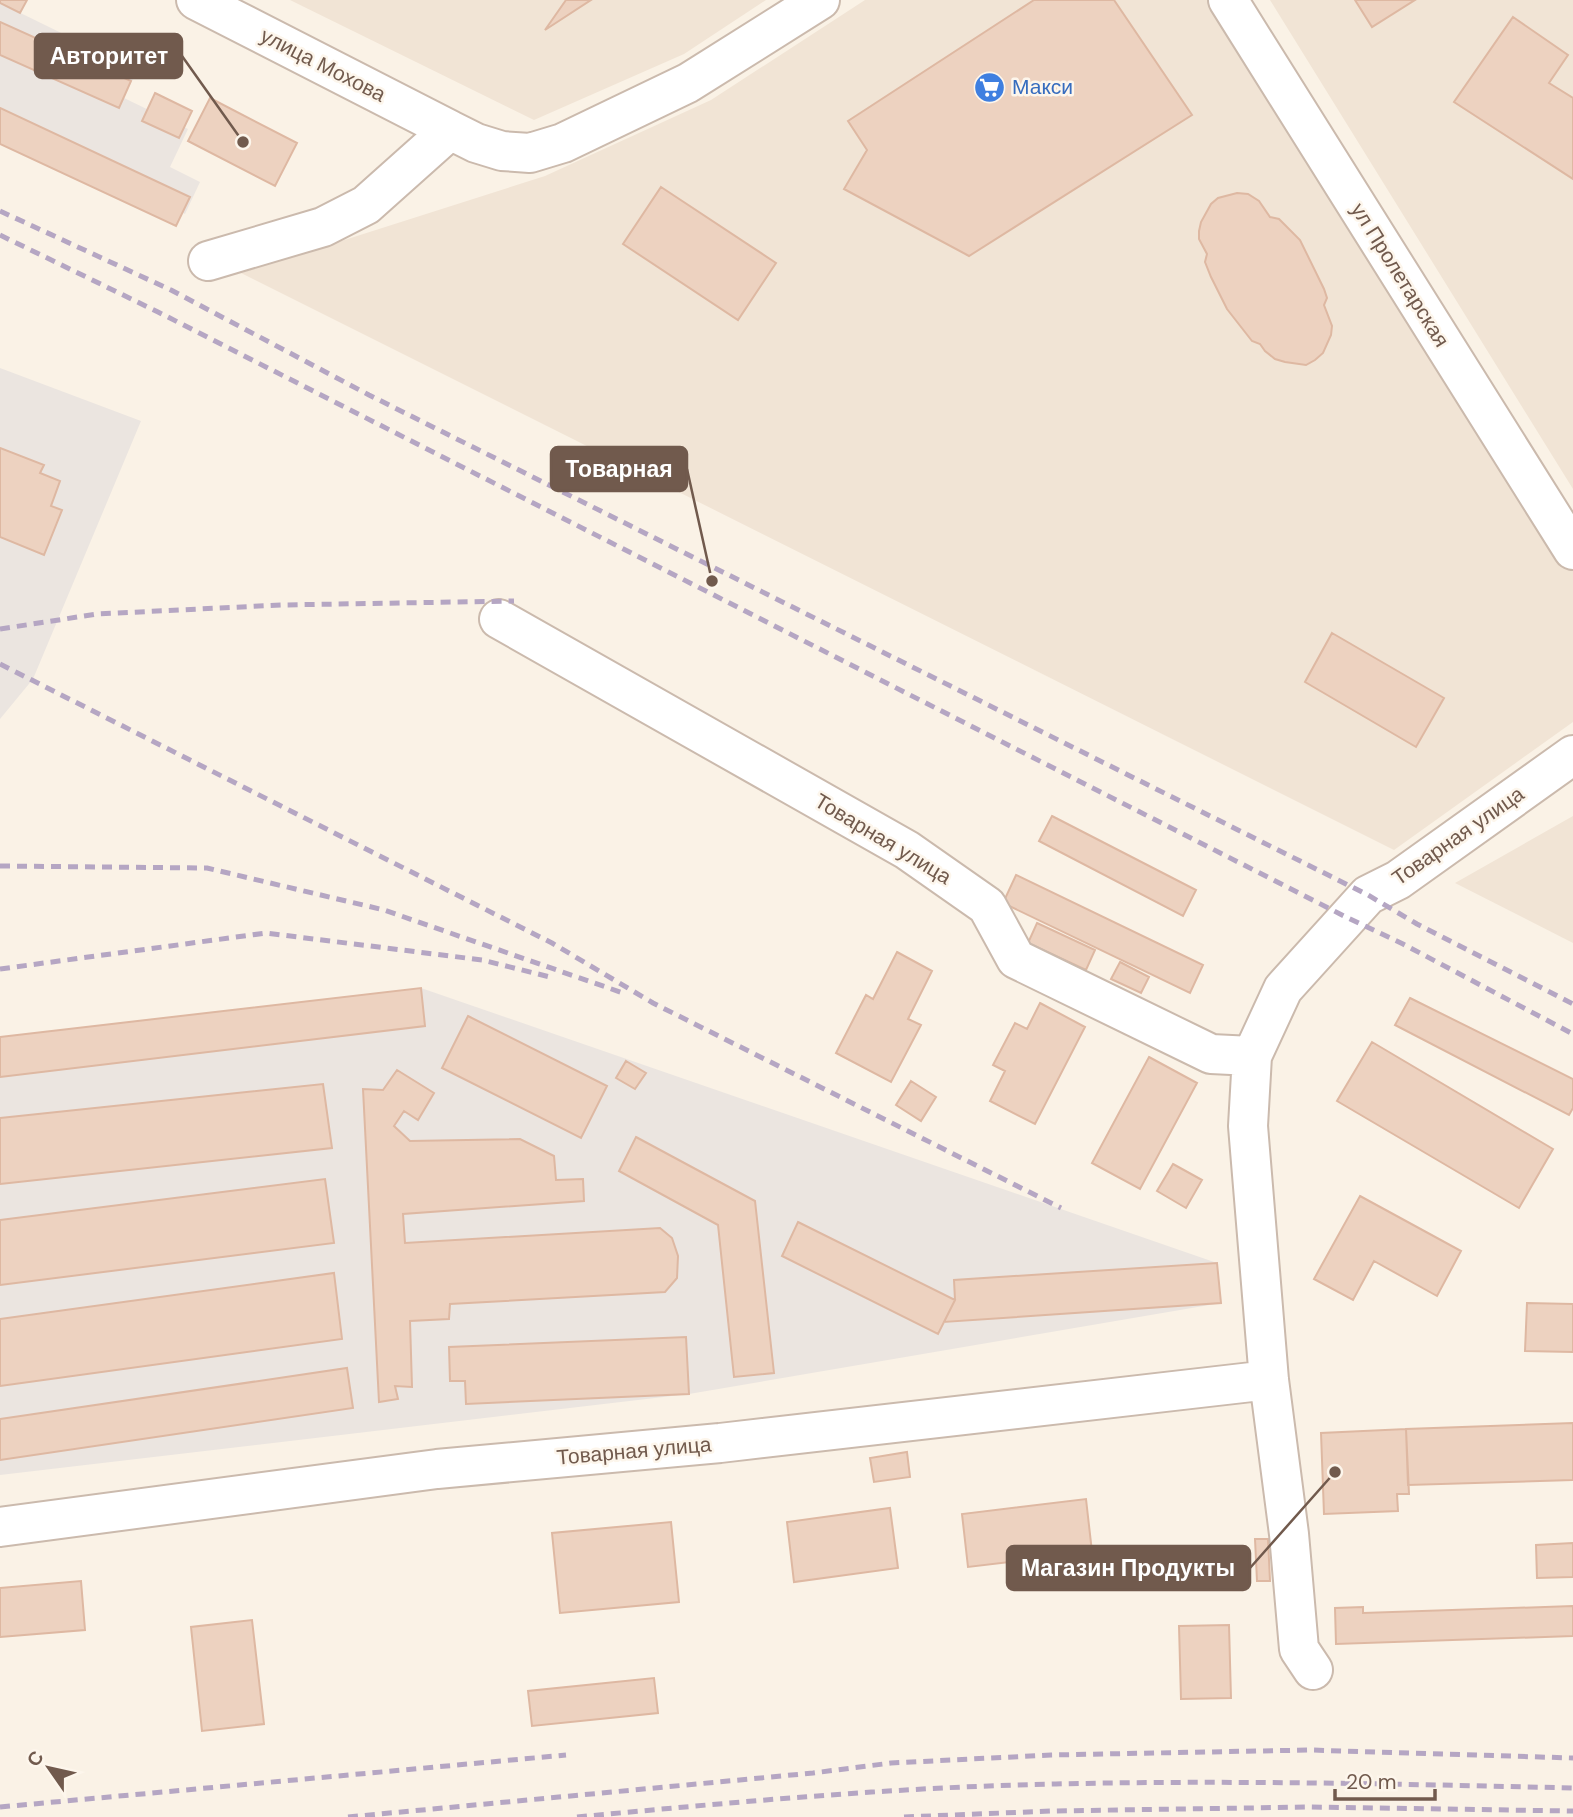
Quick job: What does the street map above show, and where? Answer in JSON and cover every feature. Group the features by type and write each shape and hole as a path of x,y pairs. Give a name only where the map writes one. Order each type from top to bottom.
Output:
{"street":[{"name":"улица Мохова","path":"196,0 476,144 502,151 530,153 563,143 688,83 820,0"},
{"name":"ул Пролетарская","path":"1228,0 1573,550"},
{"path":"208,261 323,227 366,205 450,130"},
{"name":"Товарная улица","path":"499,619 907,850 987,906 1016,959 1211,1054 1252,1056"},
{"name":"Товарная улица","path":"1313,1670 1299,1649 1289,1534 1269,1380 1248,1126 1252,1056 1283,989 1368,895 1398,880 1573,755"},
{"name":"Товарная улица","path":"0,1527 437,1469 720,1443 1269,1380"}],"shaded area":[{"path":"290,0 766,0 684,54 534,120"},
{"path":"865,0 1223,0 1573,564 1573,722 1394,850 241,273 545,176 711,100"},
{"path":"1270,0 1573,0 1573,489"},
{"path":"0,3 137,70 124,98 188,129 170,167 200,182 185,214 0,124"},
{"path":"0,368 141,421 33,679 0,719"},
{"path":"1573,816 1573,943 1455,883"},
{"path":"421,988 1217,1263 1221,1303 689,1394 0,1475 0,1037"}],"building":[{"path":"0,0 27,0 20,13 0,3"},
{"path":"566,0 591,0 545,30"},
{"path":"1034,0 1114,0 1192,115 969,256 844,189 867,150 848,121"},
{"path":"1355,0 1415,0 1372,27"},
{"path":"1513,17 1568,55 1549,83 1573,98 1573,179 1454,102"},
{"path":"0,22 131,81 119,108 0,55"},
{"path":"155,93 192,111 179,138 142,121"},
{"path":"210,98 297,143 275,186 188,141"},
{"path":"0,108 190,197 176,226 0,144"},
{"path":"661,187 776,263 738,320 623,244"},
{"path":"1237,193 1248,194 1259,201 1270,217 1279,219 1300,240 1324,289 1327,298 1324,305 1332,326 1331,335 1323,353 1306,365 1275,359 1260,344 1252,341 1227,309 1211,277 1205,262 1207,254 1199,239 1201,222 1211,204 1218,198"},
{"path":"0,448 44,465 40,473 60,481 51,506 62,510 44,555 0,537"},
{"path":"1332,633 1444,698 1416,747 1305,682"},
{"path":"1052,816 1196,890 1183,916 1039,841"},
{"path":"1016,875 1203,965 1190,993 1003,903"},
{"path":"1037,923 1095,950 1086,970 1028,943"},
{"path":"897,952 932,971 908,1019 921,1025 891,1082 836,1053 866,995 873,999"},
{"path":"1120,962 1149,977 1141,993 1111,979"},
{"path":"421,988 425,1026 0,1077 0,1037"},
{"path":"1410,998 1573,1079 1573,1108 1569,1115 1395,1025"},
{"path":"1040,1003 1085,1027 1035,1124 990,1101 1005,1071 993,1065 1015,1023 1027,1029"},
{"path":"468,1016 607,1086 581,1138 442,1068"},
{"path":"1372,1042 1553,1149 1519,1208 1337,1101"},
{"path":"1149,1057 1197,1083 1140,1189 1092,1163"},
{"path":"626,1061 646,1073 635,1089 616,1078"},
{"path":"397,1070 434,1093 418,1120 404,1111 394,1126 410,1141 520,1139 554,1156 556,1180 583,1179 584,1201 403,1214 405,1243 660,1228 672,1238 678,1256 677,1278 665,1292 450,1304 449,1319 410,1321 412,1387 395,1386 398,1399 379,1402 363,1089 383,1090"},
{"path":"911,1081 936,1097 921,1121 896,1105"},
{"path":"323,1084 332,1148 0,1184 0,1118"},
{"path":"636,1137 755,1201 774,1373 734,1377 718,1225 619,1171"},
{"path":"1173,1164 1202,1180 1186,1208 1157,1191"},
{"path":"325,1179 334,1243 0,1285 0,1220"},
{"path":"1360,1196 1461,1251 1437,1296 1374,1261 1353,1300 1314,1279"},
{"path":"798,1222 955,1300 938,1334 782,1256"},
{"path":"1217,1263 1221,1303 944,1322 955,1300 954,1280"},
{"path":"334,1273 342,1339 0,1386 0,1319"},
{"path":"1527,1303 1573,1304 1573,1352 1525,1351"},
{"path":"686,1337 689,1394 466,1404 465,1381 450,1381 449,1347"},
{"path":"347,1368 353,1408 0,1460 0,1419"},
{"path":"1573,1423 1573,1480 1408,1485 1406,1429"},
{"path":"1406,1429 1409,1494 1397,1494 1398,1511 1324,1514 1321,1433"},
{"path":"907,1452 910,1477 874,1482 870,1458"},
{"path":"1086,1499 1092,1552 968,1567 962,1514"},
{"path":"890,1508 898,1568 794,1582 787,1522"},
{"path":"671,1522 679,1602 560,1613 552,1533"},
{"path":"1255,1539 1268,1539 1270,1581 1257,1581"},
{"path":"1573,1543 1573,1577 1537,1578 1536,1545"},
{"path":"81,1581 85,1630 0,1637 0,1588"},
{"path":"1573,1606 1573,1636 1336,1644 1335,1608 1363,1607 1363,1613"},
{"path":"252,1620 264,1724 202,1731 191,1627"},
{"path":"1229,1625 1231,1698 1181,1699 1179,1626"},
{"path":"654,1678 658,1713 532,1726 528,1691"}],"railway":[{"path":"0,211 171,290 369,395 1368,895 1417,924 1573,1004"},
{"path":"0,235 158,312 1403,944 1573,1034"},
{"path":"0,629 97,614 281,605 514,601"},
{"path":"0,664 552,943 653,1003 1061,1208"},
{"path":"0,866 207,868 384,910 623,993"},
{"path":"0,969 266,933 482,960 554,978"},
{"path":"348,1817 813,1773 891,1763 1051,1755 1310,1750 1573,1758"},
{"path":"0,1807 566,1755"},
{"path":"577,1817 816,1796 996,1786 1250,1782 1573,1788"},
{"path":"904,1817 1051,1811 1311,1807 1573,1811"}],"place":[{"name":"Макси","path":"989,87"},
{"name":"Авторитет","path":"243,142"},
{"name":"Товарная","path":"712,581"},
{"name":"Магазин Продукты","path":"1335,1472"}]}
